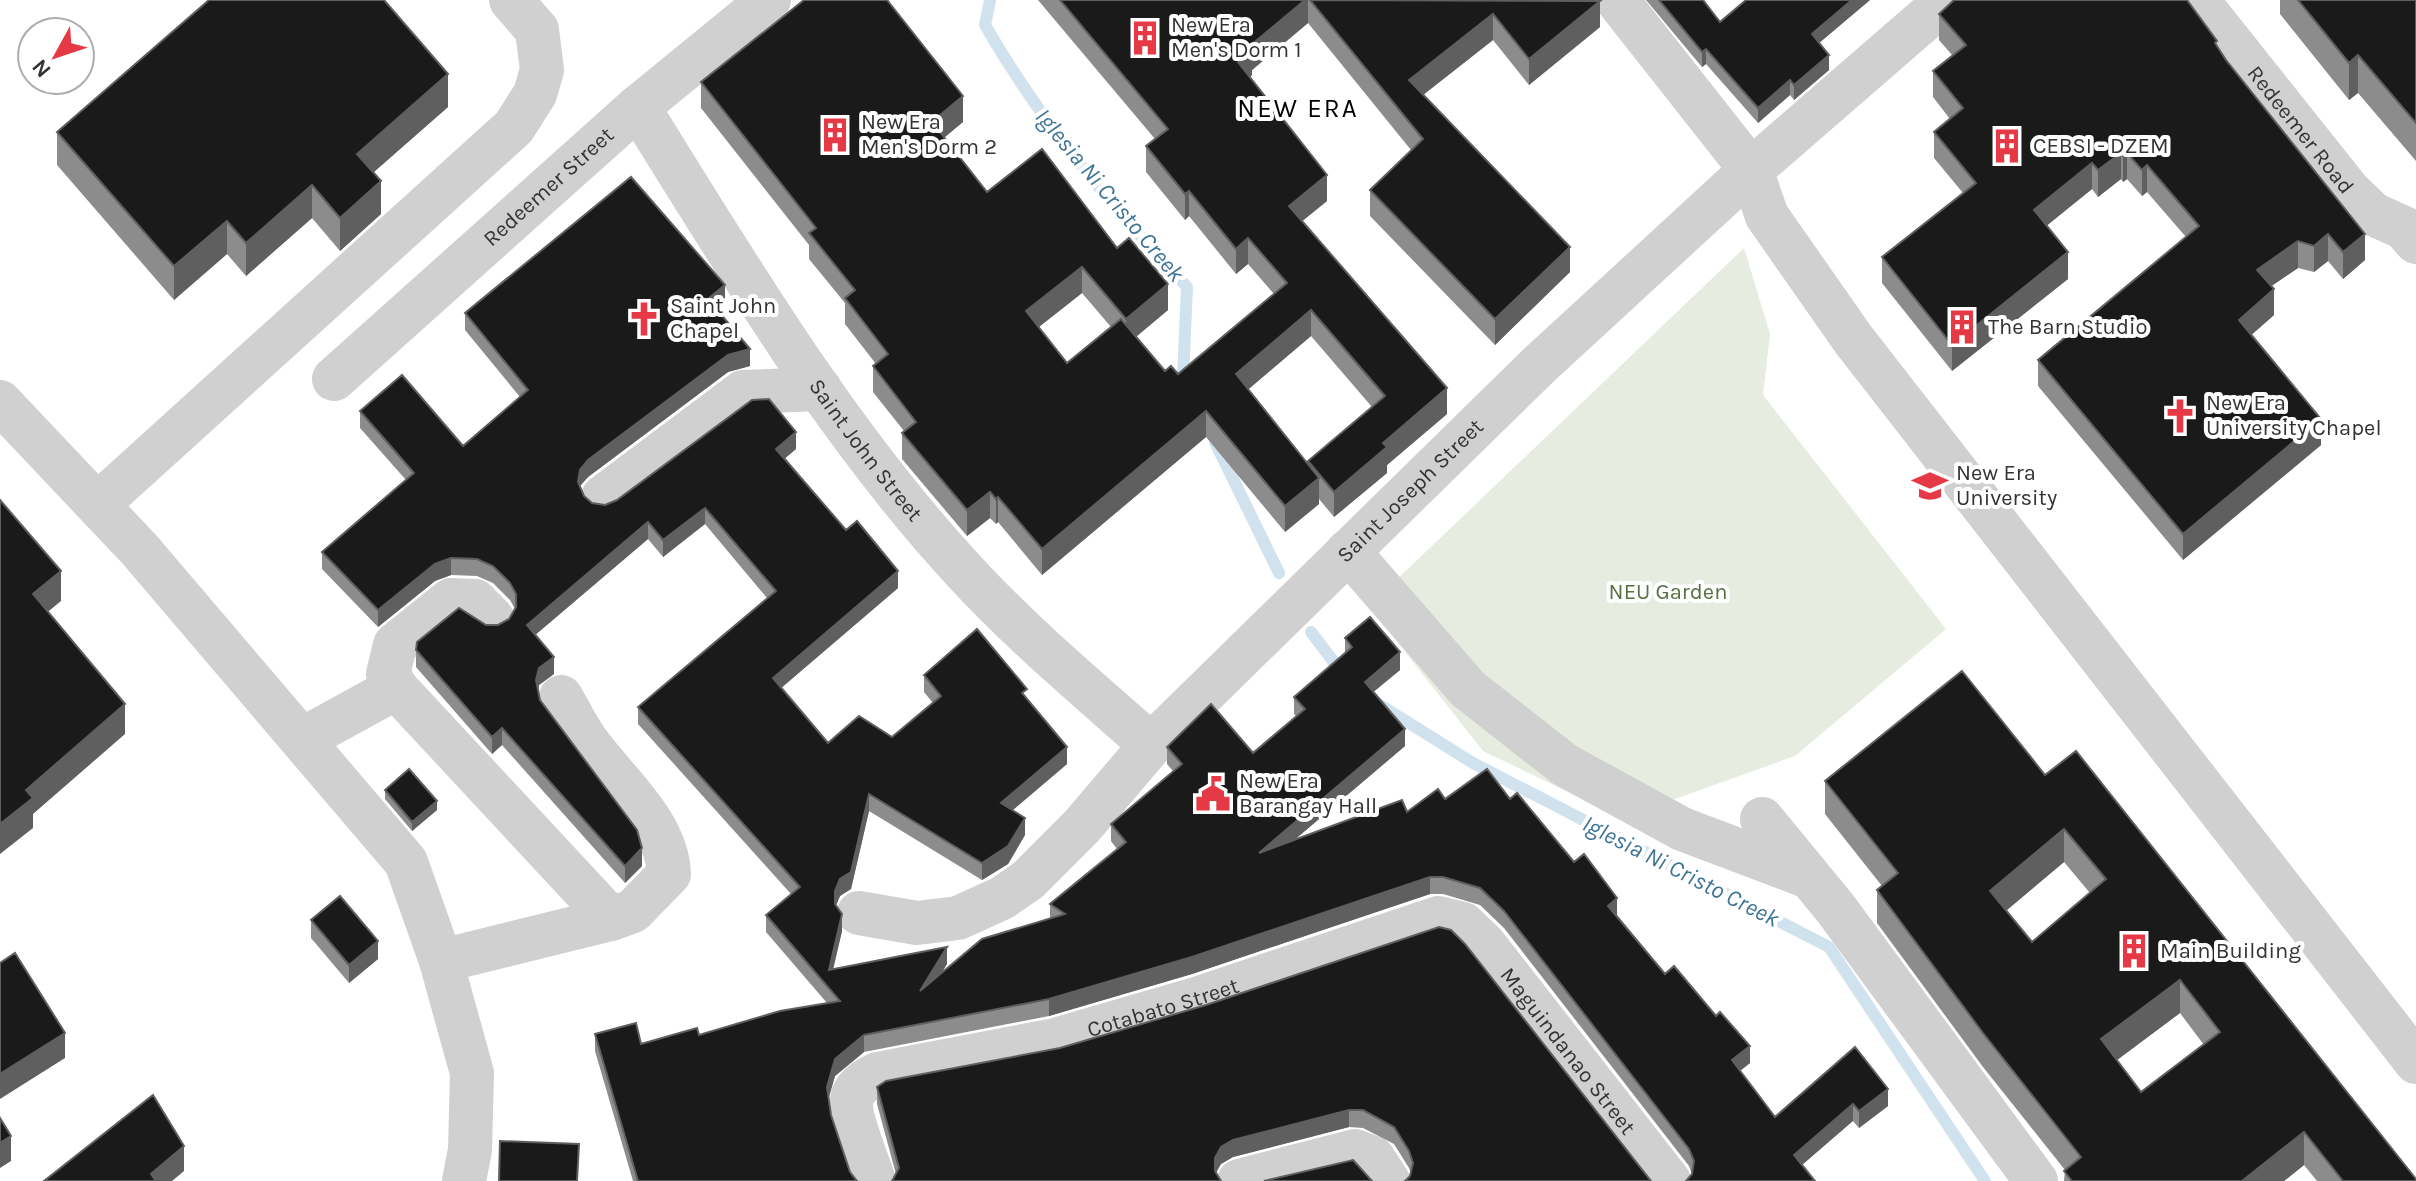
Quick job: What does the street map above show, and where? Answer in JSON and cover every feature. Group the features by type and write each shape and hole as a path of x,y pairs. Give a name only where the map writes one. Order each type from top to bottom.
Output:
{"street":[{"path":"98,504 514,127 535,94 542,70 537,30 511,0"},
{"name":"Redeemer Street","path":"334,379 638,107 769,0"},
{"path":"1617,0 1751,170 1767,216 1853,339 2416,1062"},
{"name":"Saint Joseph Street","path":"859,913 917,923 958,918 1002,898 1048,862 1151,745 1539,365 1751,170 1947,0"},
{"name":"Redeemer Road","path":"2197,0 2349,191 2373,214 2412,231"},
{"name":"Saint John Street","path":"638,107 820,389 907,504 965,572 1029,637 1151,745"},
{"path":"603,497 743,392 820,389"},
{"path":"0,402 98,504 406,862 441,961 472,1073 470,1150 464,1181"},
{"path":"1348,551 1468,689 1565,765 1682,829 1809,877"},
{"path":"492,618 475,601 451,600 395,645 388,674 396,688 611,919"},
{"path":"303,739 396,688"},
{"path":"441,961 633,911 669,874 668,856 660,836 585,738 561,697"},
{"path":"1762,819 1809,877 2036,1181"},
{"name":"Cotabato Street","path":"874,1181 854,1118 851,1098 859,1085 877,1074 1055,1040 1127,1020 1438,918 1463,924"},
{"name":"Maguindanao Street","path":"1463,924 1484,944 1669,1181"},
{"path":"1239,1181 1355,1151 1373,1158 1388,1181"}],"green space":[{"name":"NEU Garden","path":"1744,248 1770,334 1763,395 1946,629 1795,756 1622,818 1483,751 1369,606"}],"building":[{"path":"209,0 384,0 448,74 357,154 381,181 340,218 312,185 246,243 227,221 174,266 57,132"},
{"path":"804,0 887,0 963,96 932,122 987,192 1042,149 1117,248 1129,238 1168,284 1126,319 1082,267 1026,311 1067,363 1121,319 1165,371 1171,366 1178,374 1287,283 1248,238 1236,249 1189,191 1185,194 1146,146 1168,129 1060,0 1305,0 1250,46 1252,49 1238,62 1327,175 1289,206 1447,388 1383,443 1387,447 1334,492 1308,461 1385,396 1311,310 1236,374 1319,478 1285,506 1206,411 1042,549 998,497 996,499 990,492 967,510 902,433 916,422 873,366 888,354 845,298 855,290 809,233 816,228 701,82"},
{"path":"1310,0 1600,1 1529,59 1493,14 1409,80 1570,247 1495,319 1370,190 1423,139"},
{"path":"1659,0 1703,0 1720,22 1746,0 1852,0 1812,34 1829,55 1794,85 1790,80 1758,108 1706,49 1702,52"},
{"path":"1954,0 2187,0 2217,41 2215,43 2226,60 2365,234 2343,252 2328,234 2314,246 2298,241 2257,270 2274,289 2239,320 2321,419 2183,534 2038,360 2199,226 2147,165 2142,170 2127,153 2123,156 2121,153 2098,170 2092,163 2034,210 2068,252 1952,345 1882,257 1976,183 1934,132 1963,108 1933,71 1966,45 1939,14"},
{"path":"2298,0 2416,0 2416,123 2358,55 2349,63"},
{"path":"631,177 725,285 708,299 750,349 728,355 588,460 580,470 578,482 584,496 592,503 605,505 617,500 752,400 769,399 796,432 776,449 846,530 857,521 898,571 773,678 828,743 859,716 892,737 941,696 924,675 977,629 1027,689 1022,693 1067,747 1001,803 1025,818 1008,846 982,863 869,794 851,872 840,879 835,891 835,904 842,914 829,970 947,947 920,991 982,939 1065,914 1050,904 1126,842 1111,824 1182,764 1167,747 1211,704 1253,753 1305,709 1294,697 1352,647 1345,638 1370,617 1400,652 1365,682 1405,729 1259,853 1402,800 1407,812 1438,789 1445,799 1487,769 1510,799 1517,793 1574,862 1584,854 1617,898 1608,906 1665,974 1674,966 1716,1016 1720,1012 1750,1046 1732,1060 1775,1117 1855,1047 1888,1089 1859,1111 1853,1104 1794,1155 1815,1181 1686,1181 1692,1174 1694,1161 1689,1149 1504,911 1480,888 1443,877 1430,877 1192,957 1049,999 864,1035 835,1059 827,1087 831,1115 850,1172 857,1181 638,1181 595,1034 636,1023 641,1044 697,1028 699,1035 780,1011 840,1001 766,915 800,887 638,707 776,591 705,508 663,540 648,522 527,625 554,657 539,668 536,680 540,700 637,830 642,848 625,866 502,728 492,737 416,650 417,642 459,608 486,625 498,625 509,619 516,607 516,594 510,583 493,566 477,559 451,558 435,564 378,610 322,552 414,473 360,411 402,375 463,446 528,390 465,313"},
{"path":"0,500 61,571 33,594 125,704 26,790 33,798 0,824"},
{"name":"Main Building","path":"1962,671 2045,775 2076,751 2416,1181 2343,1181 2304,1132 2242,1181 2072,1181 2064,1171 2081,1157 1983,1033 1877,890 1898,873 1825,781","holes":["2064,829 2106,879 2032,942 1990,891","2180,980 2220,1032 2141,1092 2101,1039"]},
{"path":"409,769 437,801 412,822 385,790"},
{"path":"340,896 378,941 349,965 311,920"},
{"path":"1439,927 1451,930 1465,944 1651,1181 1405,1181 1410,1176 1413,1163 1394,1127 1363,1110 1349,1110 1233,1140 1221,1147 1215,1158 1215,1171 1221,1181 892,1181 899,1168 877,1087 886,1081 1060,1048 1206,1005"},
{"path":"15,953 65,1033 0,1074 0,963"},
{"path":"153,1095 184,1146 151,1174 156,1181 44,1181"},
{"path":"0,1118 11,1136 0,1143"},
{"path":"500,1141 579,1144 577,1181 499,1181"},
{"path":"1353,1160 1372,1181 1264,1181"}],"waterway":[{"name":"Iglesia Ni Cristo Creek","path":"990,0 985,25 1053,129 1131,226 1187,287 1183,377 1187,386"},
{"name":"Iglesia Ni Cristo Creek","path":"1215,442 1279,573"},
{"name":"Iglesia Ni Cristo Creek","path":"1311,632 1343,674"},
{"name":"Iglesia Ni Cristo Creek","path":"1374,701 1473,763 1829,947 1985,1181"}],"place":[{"name":"New Era Men's Dorm 1","path":"1145,38"},
{"name":"New Era Men's Dorm 2","path":"835,135"},
{"name":"CEBSI - DZEM","path":"2007,146"},
{"name":"Saint John Chapel","path":"644,319"},
{"name":"The Barn Studio","path":"1962,327"},
{"name":"New Era University Chapel","path":"2180,416"},
{"name":"New Era University","path":"1930,486"},
{"name":"New Era Barangay Hall","path":"1213,794"},
{"name":"Main Building","path":"2134,951"}],"district":[{"name":"NEW ERA","path":"1298,108"}]}
